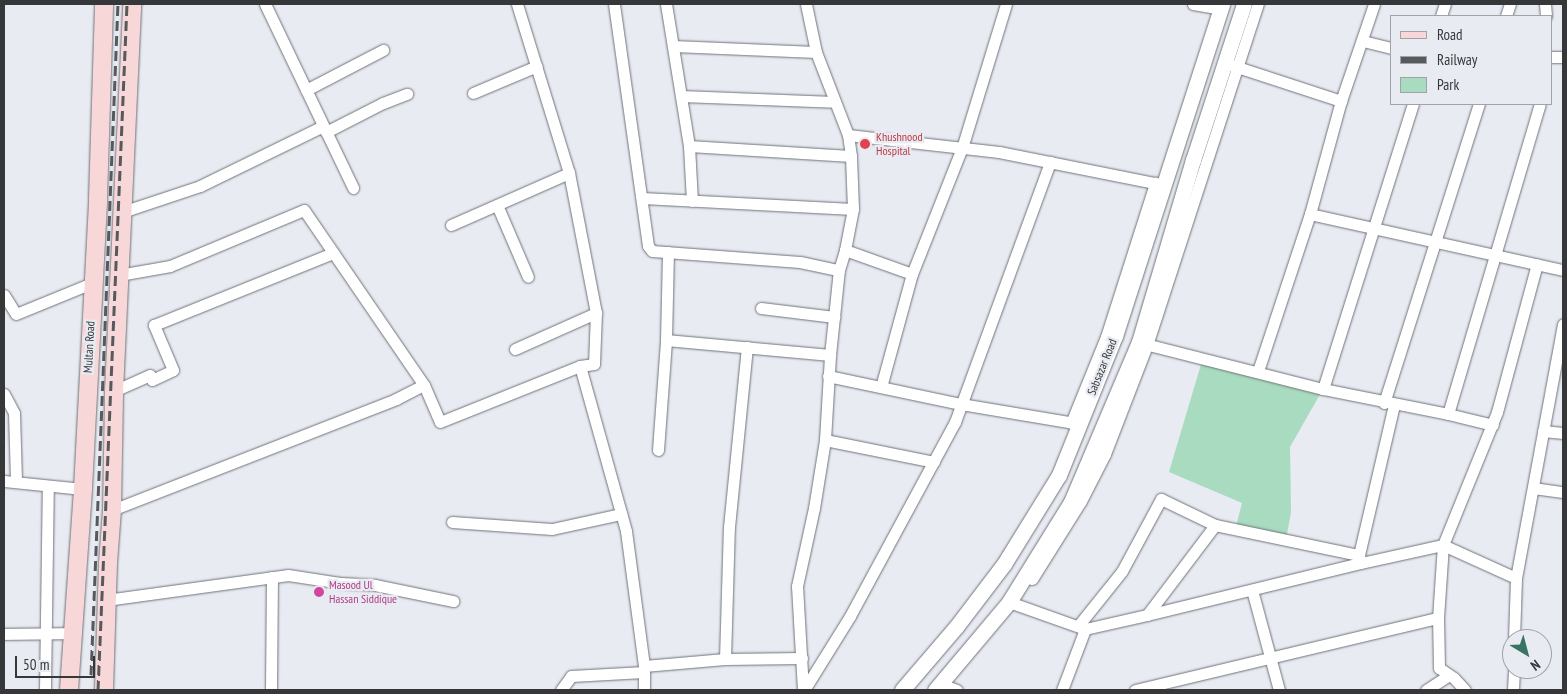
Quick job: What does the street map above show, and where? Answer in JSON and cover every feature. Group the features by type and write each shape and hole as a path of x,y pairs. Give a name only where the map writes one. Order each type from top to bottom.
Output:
{"main road":[{"name":"Multan Road","path":"69,690 83,489 92,282 98,198 104,4"},
{"path":"104,690 106,600 112,510 114,391 132,4"},
{"name":"Sabsazar Road","path":"945,688 1012,603 1072,502 1143,344 1193,160 1232,65 1244,4"},
{"name":"Sabsazar Road","path":"902,690 956,627 1004,564 1060,475 1076,423 1115,336 1160,184 1174,155 1221,6"},
{"path":"1174,155 1193,160"}],"street":[{"path":"265,4 353,188"},
{"path":"119,275 170,266 304,210 424,385 440,422 580,366 594,364 596,313 569,173 517,4"},
{"path":"614,4 648,246 652,251 800,262 839,270"},
{"path":"666,4 689,146 692,200"},
{"path":"803,690 798,586 814,508 825,440 828,376 839,270 853,209 851,156 848,135 816,52 806,4"},
{"path":"882,387 912,274 962,148 1006,4"},
{"path":"1193,4 1221,6"},
{"path":"1258,4 1232,65 1143,344 1323,389 1389,404 1448,414 1492,425"},
{"path":"1258,372 1310,214 1341,100 1363,41 1374,4"},
{"path":"1363,41 1390,48"},
{"path":"673,46 816,52"},
{"path":"306,90 383,50"},
{"path":"1232,65 1341,100"},
{"path":"473,93 537,66"},
{"path":"122,212 200,186 383,103 407,94"},
{"path":"681,96 834,102"},
{"path":"1323,389 1413,105"},
{"path":"1360,559 1389,404 1436,242 1479,105"},
{"path":"1448,414 1540,105"},
{"path":"848,135 1000,152 1160,184"},
{"path":"689,146 851,156"},
{"path":"803,690 854,608 955,422 1050,162"},
{"path":"451,225 569,173"},
{"path":"642,198 853,209"},
{"path":"497,205 528,277"},
{"path":"1310,214 1563,270"},
{"path":"845,250 912,274"},
{"path":"658,450 666,340 668,252"},
{"path":"114,391 150,374 152,380 173,370 154,325 333,253"},
{"path":"1465,690 1439,668 1438,618 1443,545 1492,425 1537,264"},
{"path":"4,295 16,314 92,282"},
{"path":"761,308 834,317"},
{"path":"515,350 596,313"},
{"path":"1514,629 1516,578 1543,431 1559,369 1563,324"},
{"path":"666,340 830,354"},
{"path":"724,659 729,527 747,347"},
{"path":"580,366 626,531 644,669 644,690"},
{"path":"828,376 961,404 1076,423"},
{"path":"112,510 396,399 424,385"},
{"path":"4,394 14,412 10,481 48,487 83,489"},
{"path":"1543,431 1563,433"},
{"path":"825,440 934,462"},
{"path":"45,690 48,487"},
{"path":"1533,488 1563,492"},
{"path":"1062,690 1082,628 1122,572 1161,499 1215,525 1360,559"},
{"path":"452,522 552,529 622,514"},
{"path":"1147,615 1215,525"},
{"path":"1012,603 1082,628 1252,590 1360,559 1443,545 1516,578"},
{"path":"106,600 288,575 342,583 375,584 453,601"},
{"path":"271,690 272,578"},
{"path":"1252,590 1279,690"},
{"path":"1135,690 1438,618"},
{"path":"4,634 45,635 74,633"},
{"path":"561,690 571,676 724,659 802,658"},
{"path":"1426,690 1449,675"},
{"path":"1185,678 1189,690"}],"green space":[{"path":"1202,361 1323,389 1290,447 1291,512 1285,545 1235,530 1242,503 1169,472"}],"railway":[{"path":"91,675 118,4"},
{"path":"98,690 127,4"}],"place":[{"name":"Khushnood Hospital","path":"865,144"},
{"name":"Masood Ul Hassan Siddique","path":"319,592"}]}
